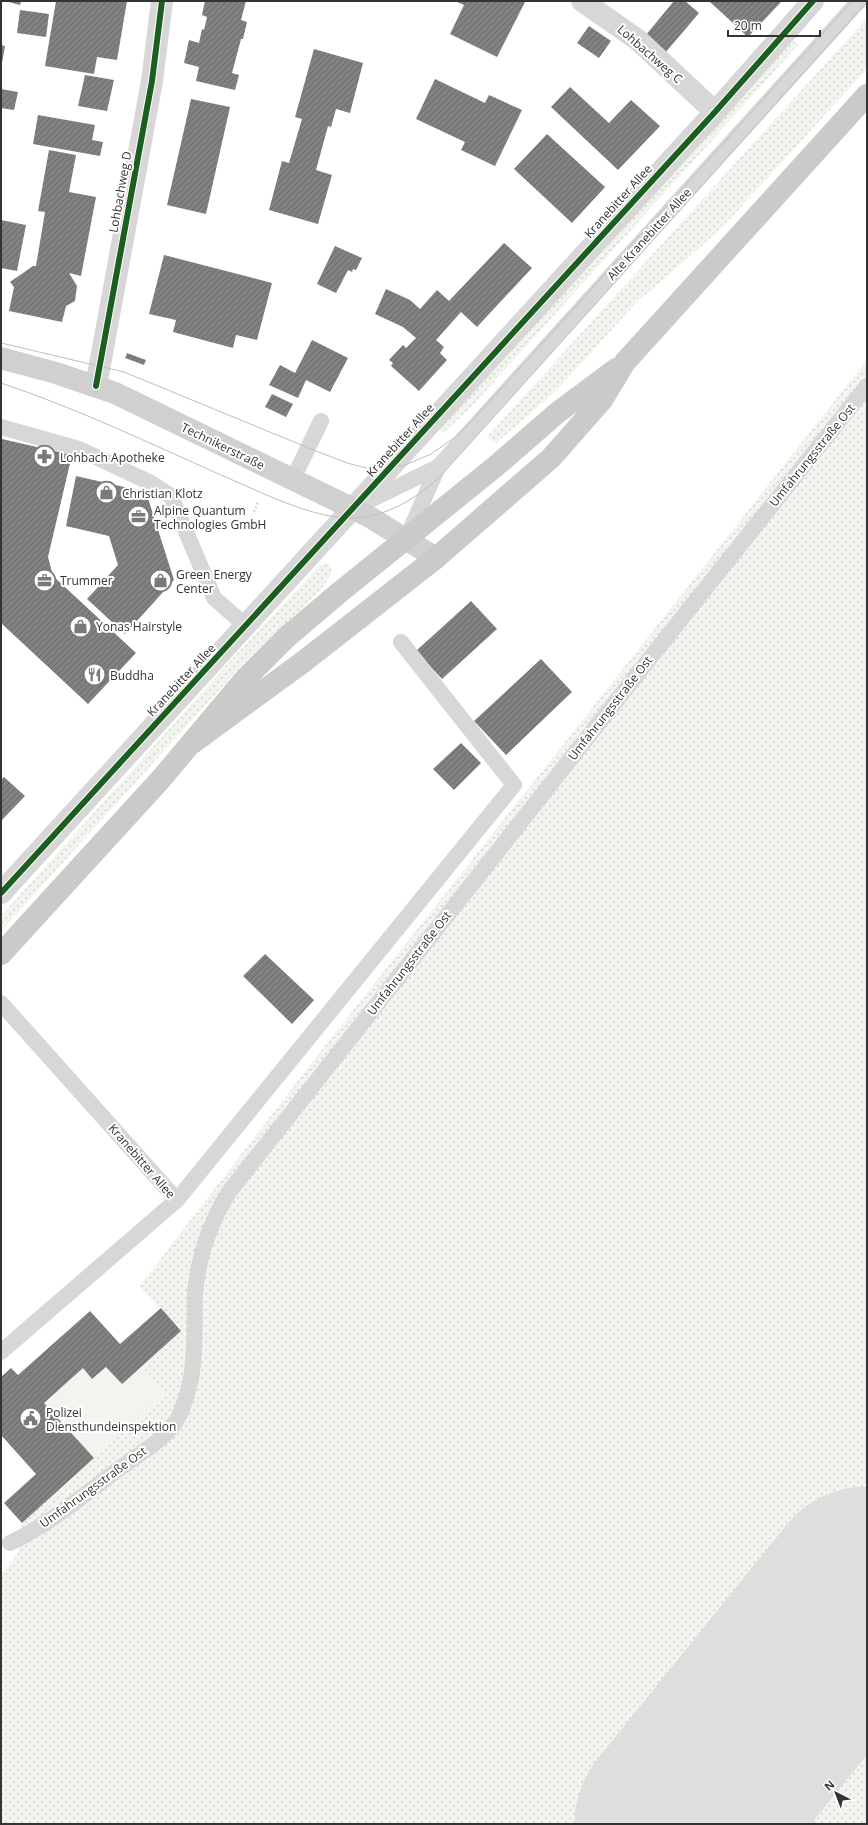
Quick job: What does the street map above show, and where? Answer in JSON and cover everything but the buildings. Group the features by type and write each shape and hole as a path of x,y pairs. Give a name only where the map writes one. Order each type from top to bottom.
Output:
{"main road":[{"path":"1,954 191,744 245,679 288,636 557,413 625,362 867,95"},
{"path":"191,744 303,662 436,558 551,458 602,400 625,362"}],"street":[{"name":"Lohbachweg D","path":"96,386 152,81 162,1"},
{"name":"Lohbachweg C","path":"582,1 638,40 715,112"},
{"name":"Kranebitter Allee","path":"1,893 715,112 813,1"},
{"name":"Technikerstraße","path":"1,358 115,393 368,516 436,558"}],"lane":[{"name":"Alte Kranebitter Allee","path":"438,467 859,1"},
{"name":"Umfahrungsstraße Ost","path":"10,1543 28,1534 92,1489 162,1436 174,1424 185,1402 191,1377 195,1293 201,1257 211,1224 229,1192 656,650 867,386"},
{"path":"293,480 321,421"},
{"path":"1,427 79,449 151,483 171,496 214,598 246,626"},
{"path":"352,509 438,467"},
{"path":"406,539 438,467"},
{"path":"177,1200 514,785 401,642"},
{"name":"Kranebitter Allee","path":"1,1003 177,1200 1,1352"}],"path":[{"path":"254,512 258,502"}],"shaded area":[{"path":"867,18 867,69 731,218 703,245 637,302 556,391 495,444 487,437"},
{"path":"793,41 799,44 472,406 443,433 438,429 790,43"},
{"path":"867,360 867,1824 1,1824 1,1574 18,1553 22,1523 94,1458 142,1366 181,1331 139,1287 317,1056"},
{"path":"325,563 330,565 332,568 331,575 319,592 240,667 1,931 1,916 233,658 319,566"},
{"path":"142,1366 166,1393 94,1458 44,1403 83,1368 93,1379 106,1367 122,1384"}],"runway":[{"path":"678,1824 867,1590"}],"tram line":[{"path":"1,343 124,372 347,463 370,469 381,469 405,465 431,454 454,438 471,422 852,1"},
{"path":"1,383 57,403 140,438 269,496 305,509 322,514 355,518 367,517 389,510 410,500 438,479 867,2"}],"cycle path":[{"path":"96,386 152,81 162,1"},
{"path":"1,893 715,112 813,1"}],"place":[{"name":"Lohbach Apotheke","path":"44,457"},
{"name":"Christian Klotz","path":"107,493"},
{"name":"Alpine Quantum Technologies GmbH","path":"139,517"},
{"name":"Trummer","path":"44,580"},
{"name":"Green Energy Center","path":"160,581"},
{"name":"Yonas Hairstyle","path":"81,626"},
{"name":"Buddha","path":"94,675"},
{"name":"Polizei Diensthundeinspektion","path":"30,1419"}]}
